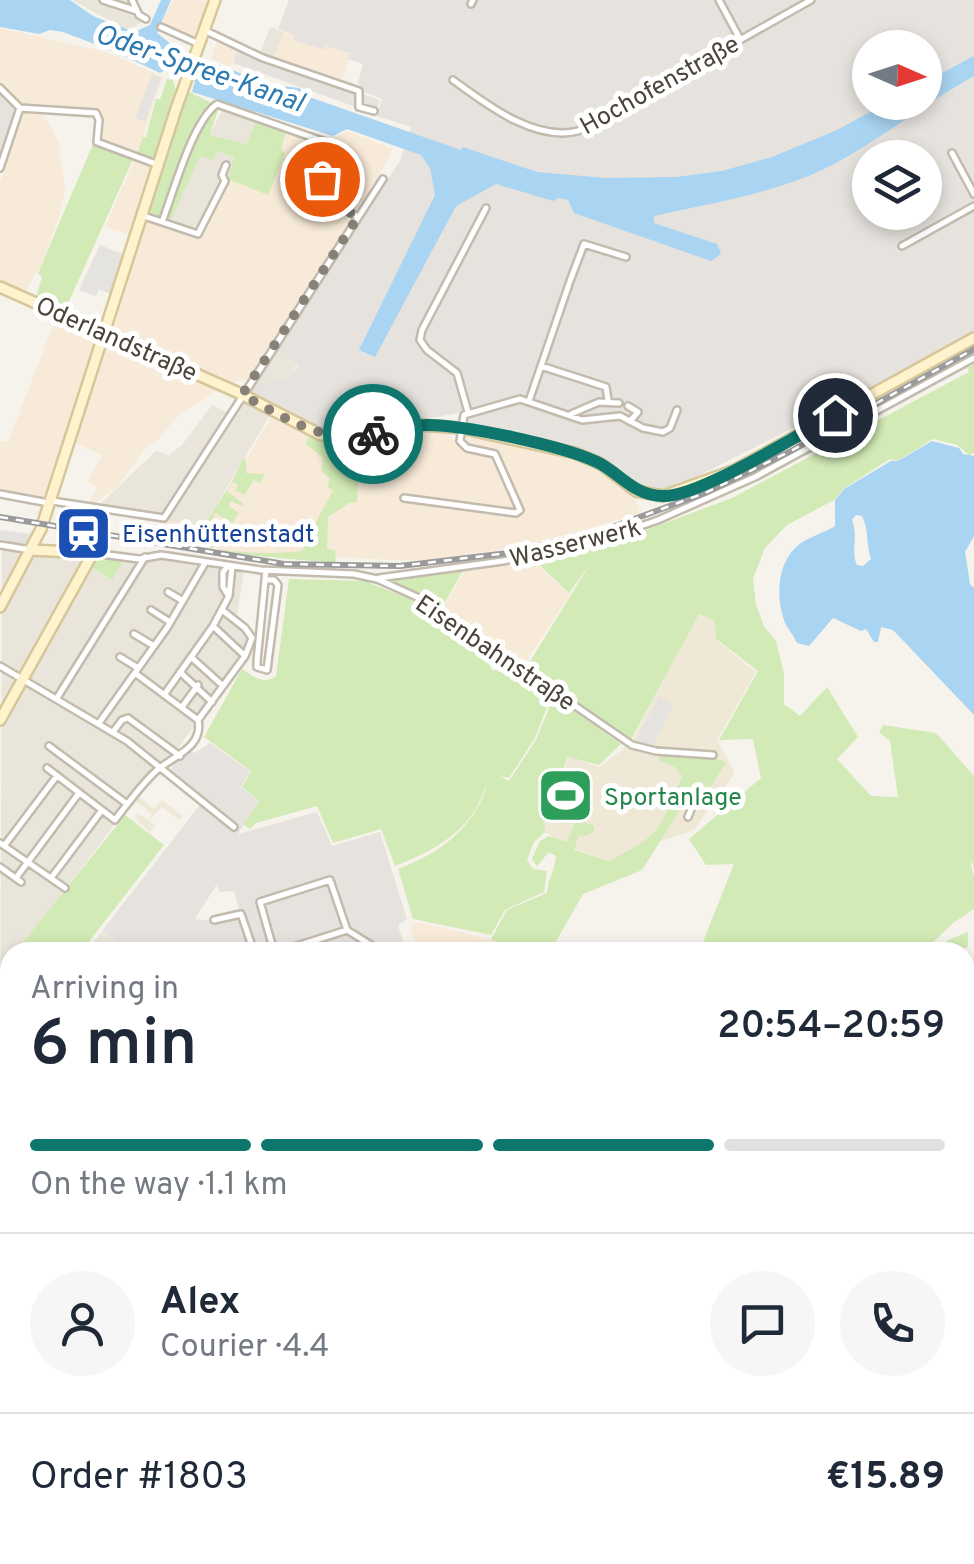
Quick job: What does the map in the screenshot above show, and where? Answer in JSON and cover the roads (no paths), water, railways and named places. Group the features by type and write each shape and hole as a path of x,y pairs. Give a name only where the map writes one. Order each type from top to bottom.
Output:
{"street":[{"path":"103,0 137,11 146,19"},
{"path":"132,0 137,11"},
{"path":"0,607 36,548 215,0"},
{"path":"719,0 740,38"},
{"name":"Hochofenstraße","path":"453,80 501,115 565,134 578,131 812,0"},
{"path":"161,26 198,48"},
{"path":"204,30 263,58 359,91 359,107 374,111"},
{"path":"0,88 20,108 96,114 97,142 159,165"},
{"path":"162,222 188,158 192,134 213,106 222,104 335,148 317,194 358,217"},
{"path":"0,168 20,108"},
{"path":"952,153 974,194"},
{"path":"144,216 198,234 224,181 226,165"},
{"path":"0,494 163,519 383,179"},
{"path":"902,246 974,206"},
{"path":"404,498 516,513 520,510 495,454 463,446 461,428 468,412 456,373 420,340 486,208"},
{"path":"529,401 584,244 626,258"},
{"name":"Oderlandstraße","path":"0,287 242,395 305,429 338,438 420,425 461,428 575,453 601,464 636,491 664,496 735,470 974,338"},
{"name":"Wasserwerk","path":"376,579 503,561 597,542 658,520 755,477 974,358"},
{"path":"541,366 606,387 608,400"},
{"path":"468,412 520,399 582,420 606,416 663,432 670,428 677,410"},
{"path":"568,415 608,400 619,403"},
{"path":"628,406 638,412 637,417 629,420"},
{"path":"0,545 93,552 0,720"},
{"name":"Eisenbahnstraße","path":"93,552 129,558 161,555 230,566 354,574 376,579 417,597 454,620 494,656 524,670 632,746 658,752 713,755"},
{"path":"56,698 145,558"},
{"path":"99,724 170,622 205,563"},
{"path":"164,695 222,610 229,596 230,566"},
{"path":"265,580 277,582 269,668 260,670 257,661 261,617 266,570"},
{"path":"168,592 182,601"},
{"path":"151,610 170,622"},
{"path":"47,768 115,820 158,768 180,756 199,732 198,720 245,656 252,638 246,628 222,610"},
{"path":"261,617 274,618"},
{"path":"213,626 245,656"},
{"path":"134,634 154,646"},
{"path":"120,656 198,720"},
{"path":"191,657 223,686"},
{"path":"0,666 113,732 234,827"},
{"path":"180,672 212,702"},
{"path":"181,708 198,685"},
{"path":"113,732 128,718 180,756"},
{"path":"49,746 127,804"},
{"path":"57,776 2,845 66,888"},
{"path":"0,867 18,880 79,794"},
{"path":"688,818 694,802"},
{"path":"50,878 102,810"},
{"path":"272,942 260,902 330,880 347,930 366,942"},
{"path":"214,920 240,914 250,942"},
{"path":"308,942 347,930"}],"water":[{"name":"Oder-Spree-Kanal","path":"0,0 70,0 93,16 134,32 150,25 161,0 171,0 157,33 181,52 274,85 299,88 312,98 537,172 605,178 676,177 722,171 772,157 856,120 904,120 874,140 852,140 852,154 804,178 654,216 654,223 717,244 721,254 711,261 574,213 568,200 553,201 496,184 456,206 375,357 359,350 435,195 430,168 421,155 347,129 333,136 192,92 195,81 165,70 160,73 63,32 50,30 39,34 0,27"},
{"path":"974,56 974,76 942,95 942,73"},
{"path":"932,441 974,456 974,536 965,552 974,588 974,715 893,630 881,627 878,642 874,642 866,629 861,631 833,618 809,646 797,643 782,613 780,580 793,550 835,526 835,500 844,489 891,461 898,461","holes":["856,515 862,516 871,559 863,566 857,565 855,559 852,520"]}],"railway":[{"path":"0,517 284,564 400,566 508,553 599,532 705,493 789,452 974,349"}],"place":[{"name":"Eisenhüttenstadt","path":"83,533"},
{"name":"Sportanlage","path":"565,796"}]}
